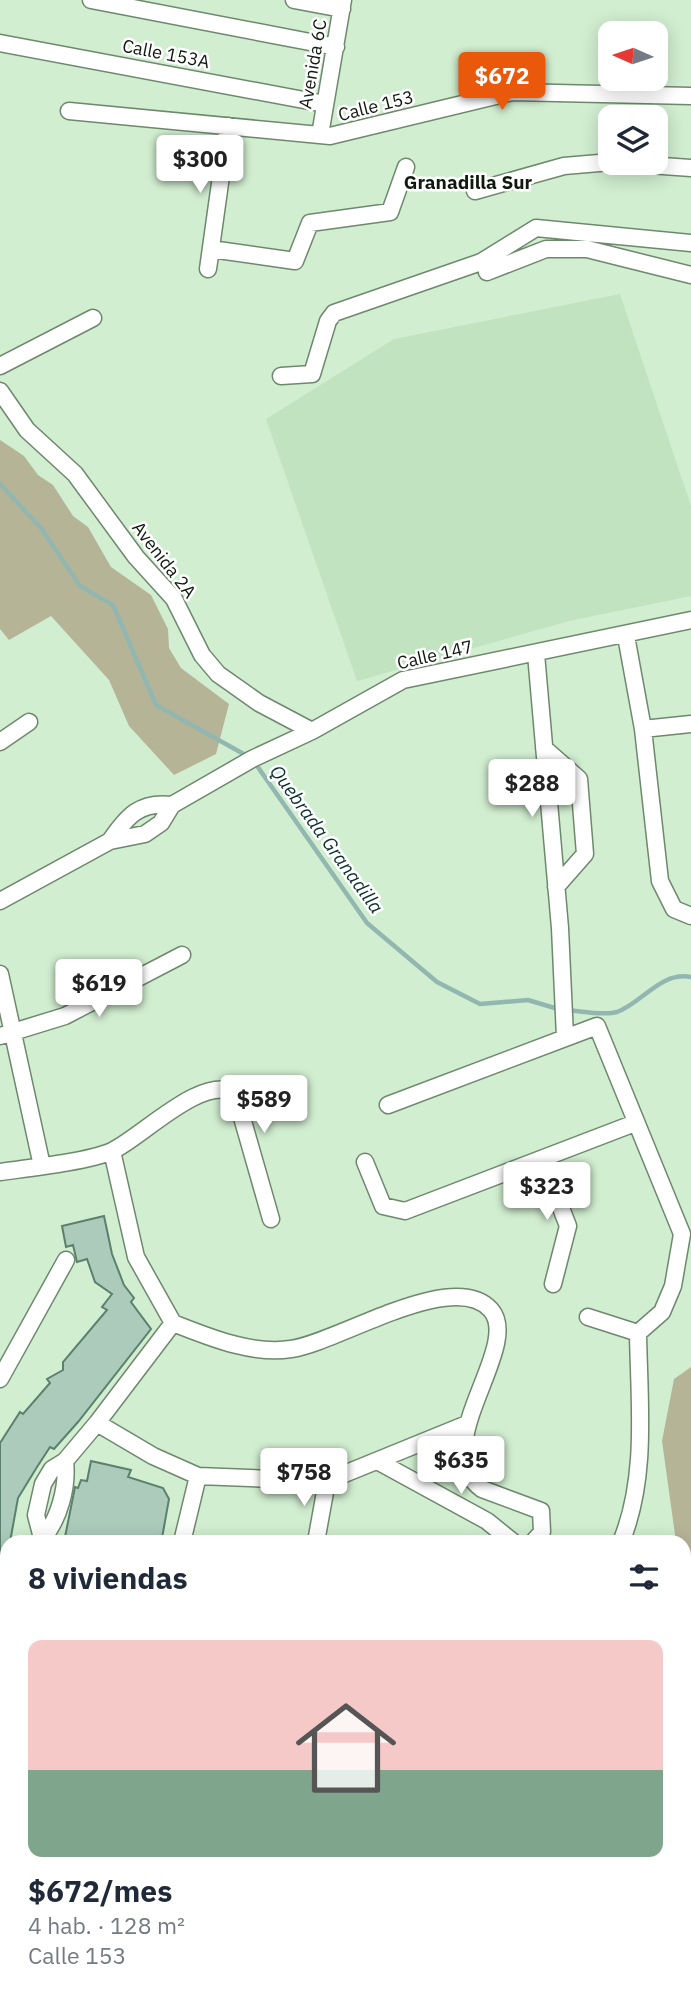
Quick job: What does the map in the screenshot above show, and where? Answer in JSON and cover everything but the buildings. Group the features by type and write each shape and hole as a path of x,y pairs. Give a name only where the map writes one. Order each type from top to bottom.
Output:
{"street":[{"path":"91,0 336,47"},
{"path":"294,0 343,4"},
{"name":"Avenida 6C","path":"320,135 343,4"},
{"name":"Calle 153A","path":"0,43 325,104"},
{"name":"Calle 153","path":"69,111 344,135 512,92 691,96"},
{"path":"208,269 228,126"},
{"path":"475,191 564,166 598,163"},
{"path":"668,166 691,168"},
{"path":"211,249 295,261 309,224 390,212 406,167"},
{"path":"281,376 312,374 328,321 334,313 481,262 536,228 691,243"},
{"path":"486,272 546,249 587,249 691,275"},
{"path":"0,366 93,318"},
{"name":"Avenida 2A","path":"0,391 27,430 75,474 136,557 174,599 202,655 218,674 259,703 312,731"},
{"name":"Calle 147","path":"172,805 252,759 312,731 403,680 626,636 691,620"},
{"path":"626,636 643,729 660,881 674,909 691,916"},
{"path":"536,654 556,887 565,1037"},
{"path":"0,742 29,722"},
{"path":"643,729 691,724"},
{"path":"544,748 579,779 585,854 556,887"},
{"path":"110,841 127,816 145,805 172,805"},
{"path":"0,901 110,841 145,834 161,823 172,805"},
{"path":"6,1035 65,1016 182,955"},
{"path":"0,974 6,1035 41,1166"},
{"path":"388,1104 597,1026 682,1234 673,1286 662,1311 638,1333 639,1457 632,1515 624,1535"},
{"path":"0,1172 112,1151 204,1093 221,1087 235,1093 271,1219"},
{"path":"365,1162 383,1206 405,1211 635,1123"},
{"path":"112,1151 136,1257 173,1323 222,1343 289,1350 328,1341 425,1300 466,1298 490,1309 496,1318 495,1346 467,1424 465,1461 468,1475 482,1489 541,1511 542,1532 539,1535"},
{"path":"542,1159 568,1226 553,1284"},
{"path":"0,1379 66,1260"},
{"path":"589,1317 638,1333"},
{"path":"40,1535 37,1528 37,1498 52,1469 65,1461 97,1423 173,1323"},
{"path":"97,1423 153,1456 198,1476 327,1481 467,1424"},
{"path":"47,1535 61,1502 66,1480 65,1461"},
{"path":"379,1462 487,1521 504,1535"},
{"path":"184,1535 198,1476"},
{"path":"317,1535 327,1481"}],"shaded area":[{"path":"620,294 691,506 691,596 569,621 357,681 266,419 394,339"},
{"path":"0,440 24,456 38,475 53,485 73,516 88,527 111,567 151,595 168,629 169,648 181,668 229,704 216,754 174,775 129,726 109,680 51,616 9,640 0,629"},
{"path":"691,1367 691,1535 675,1535 662,1441 674,1379"}],"waterway":[{"name":"Quebrada Granadilla","path":"0,484 41,528 80,586 113,605 156,705 249,757"},
{"name":"Quebrada Granadilla","path":"255,763 367,923 437,982 480,1004 528,1000 558,1009"},
{"name":"Quebrada Granadilla","path":"567,1010 617,1012 661,983 680,976 691,977"}],"district":[{"name":"Granadilla Sur","path":"468,182"}]}
